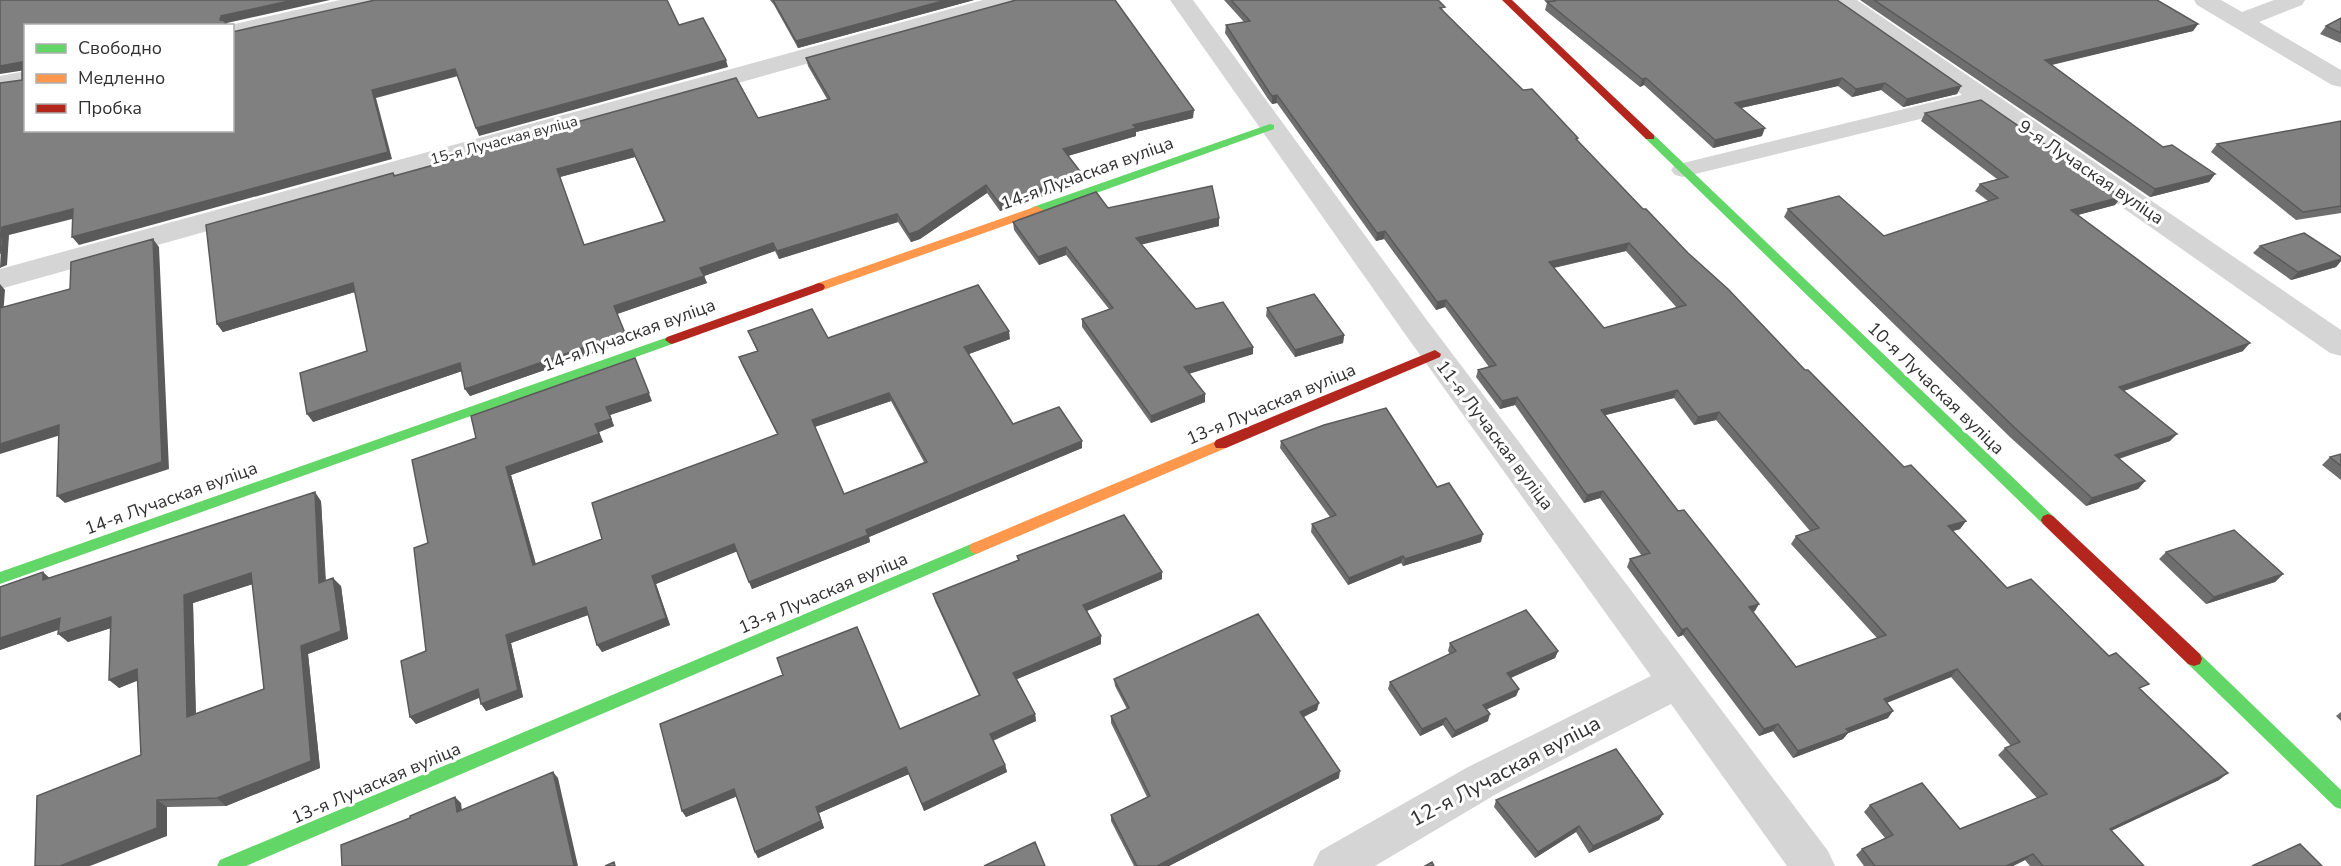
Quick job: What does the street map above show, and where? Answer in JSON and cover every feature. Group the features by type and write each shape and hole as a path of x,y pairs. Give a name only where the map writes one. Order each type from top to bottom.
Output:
{"street":[{"path":"234,31 371,0"},
{"name":"15-я Лучаская вуліца","path":"0,279 1009,0"},
{"name":"11-я Лучаская вуліца","path":"1181,0 1435,354 1813,866"},
{"name":"10-я Лучаская вуліца","path":"1507,0 2341,801"},
{"name":"9-я Лучаская вуліца","path":"1842,0 2335,335"},
{"path":"2205,0 2341,80"},
{"path":"2241,21 2294,0"},
{"path":"0,83 24,78"},
{"name":"14-я Лучаская вуліца","path":"0,578 1270,127"},
{"name":"13-я Лучаская вуліца","path":"226,866 1435,354"},
{"name":"12-я Лучаская вуліца","path":"1335,866 1483,780 1678,681"}],"lane":[{"path":"1683,170 1982,97"}],"building":[{"path":"0,0 293,0 221,16 220,20 225,21 225,24 24,24 24,132 234,132 234,32 375,0 667,0 679,25 703,18 726,60 476,128 455,69 372,90 388,152 72,237 73,209 2,227 0,254 0,83 22,80 22,62 0,66"},
{"path":"773,0 946,0 796,41"},
{"path":"1016,0 1115,0 1194,110 1133,125 1136,128 1063,149 1082,174 999,203 986,185 918,231 909,234 897,214 777,251 773,243 700,268 704,276 614,306 625,333 465,389 460,363 307,414 300,373 367,351 353,283 217,324 206,225 393,173 394,176 484,151 483,148 736,78 758,118 830,99 806,58","holes":["632,149 665,221 584,245 557,169"]},
{"path":"1231,0 1438,0 1445,7 1440,8 1523,90 1532,89 1643,209 1646,209 1688,253 1728,289 1805,370 1808,370 1904,467 1911,465 1966,521 1948,526 2007,588 2031,579 2109,656 2116,653 2149,684 2139,688 2228,773 2110,829 2144,866 2043,866 2033,854 2006,866 1875,866 1862,849 1893,835 1870,805 1922,783 1960,829 2047,794 2005,748 2020,742 1957,669 1884,699 1893,711 1846,729 1849,732 1798,751 1778,724 1764,729 1687,628 1682,630 1630,559 1650,553 1603,491 1587,495 1517,397 1502,401 1478,370 1496,365 1446,300 1437,302 1385,231 1377,233 1277,95 1272,96 1269,92 1226,25 1250,21","holes":["1629,243 1686,305 1604,328 1549,262","1677,390 1698,417 1719,412 1819,528 1796,536 1886,635 1796,667 1749,607 1759,604 1684,510 1678,511 1601,410"]},
{"path":"1554,0 1837,0 1961,86 1907,99 1885,83 1856,89 1842,78 1735,103 1765,128 1715,140 1646,78 1642,79 1547,2"},
{"path":"1874,0 2157,0 2198,24 2045,60 2163,147 2172,145 2215,174 2155,189"},
{"path":"2341,18 2341,33 2326,26"},
{"path":"1981,100 2121,197 2071,210 2250,343 2119,387 2177,434 2115,455 2145,481 2092,498 2017,430 1788,209 1839,196 1884,236 1998,198 1980,184 2008,177 1925,113"},
{"path":"2341,121 2341,206 2303,212 2217,144"},
{"path":"1212,186 1219,218 1136,238 1196,309 1223,302 1253,347 1184,367 1205,394 1151,416 1082,319 1113,308 1066,247 1038,257 1013,222 1096,192 1108,208"},
{"path":"2304,233 2341,259 2298,272 2260,246"},
{"path":"153,239 162,462 57,496 59,425 0,444 0,308 70,289 71,262"},
{"path":"978,285 1009,331 964,347 1013,424 1059,407 1082,441 866,530 868,535 749,582 734,544 652,576 666,618 597,645 586,607 506,635 518,690 481,704 478,689 410,717 401,661 426,651 414,548 428,543 412,460 476,438 471,416 635,358 649,393 606,407 611,419 595,424 599,434 506,467 533,565 602,539 592,503 778,434 739,357 758,351 748,331 812,309 828,338","holes":["889,393 927,462 844,494 812,420"]},
{"path":"1314,294 1344,335 1295,350 1267,308"},
{"path":"1386,408 1437,487 1449,483 1483,534 1405,559 1403,556 1349,578 1312,524 1336,515 1281,441 1324,425"},
{"path":"2341,454 2341,466 2330,457"},
{"path":"315,492 319,583 333,578 341,631 301,646 311,761 217,798 157,800 157,828 60,866 35,866 37,796 141,755 137,669 109,680 111,617 58,634 60,618 0,638 0,587 43,572 43,580","holes":["251,573 264,689 187,717 184,595"]},
{"path":"1124,515 1162,572 1083,605 1101,636 1013,673 1035,714 990,734 1005,765 922,804 906,767 816,807 821,821 755,852 734,789 682,811 660,724 783,675 777,658 857,627 900,729 980,695 933,594 1019,560 1017,556"},
{"path":"2234,530 2283,574 2214,597 2166,552"},
{"path":"1526,610 1558,651 1507,673 1519,689 1483,705 1490,714 1455,731 1446,718 1422,729 1390,682 1456,651 1450,643"},
{"path":"1258,614 1319,703 1300,712 1340,771 1157,866 1137,866 1111,815 1150,796 1111,716 1129,708 1114,679"},
{"path":"1616,749 1663,814 1593,846 1579,826 1538,852 1496,800"},
{"path":"553,772 574,866 342,866 341,845 410,818 410,816 455,797 457,812"},
{"path":"1035,842 1045,866 984,866"},
{"path":"2300,844 2322,866 2252,866"}],"traffic: fast":[{"path":"1037,210 1270,127"},
{"path":"1650,137 2048,520"},
{"path":"0,578 671,340"},
{"path":"226,866 976,548"},
{"path":"2194,659 2341,801"}],"traffic: slow":[{"path":"819,287 1037,210"},
{"path":"976,548 1221,444"}],"traffic: jam":[{"path":"1507,0 1650,137"},
{"path":"671,340 819,287"},
{"path":"1221,444 1435,354"},
{"path":"2048,520 2194,659"}]}
